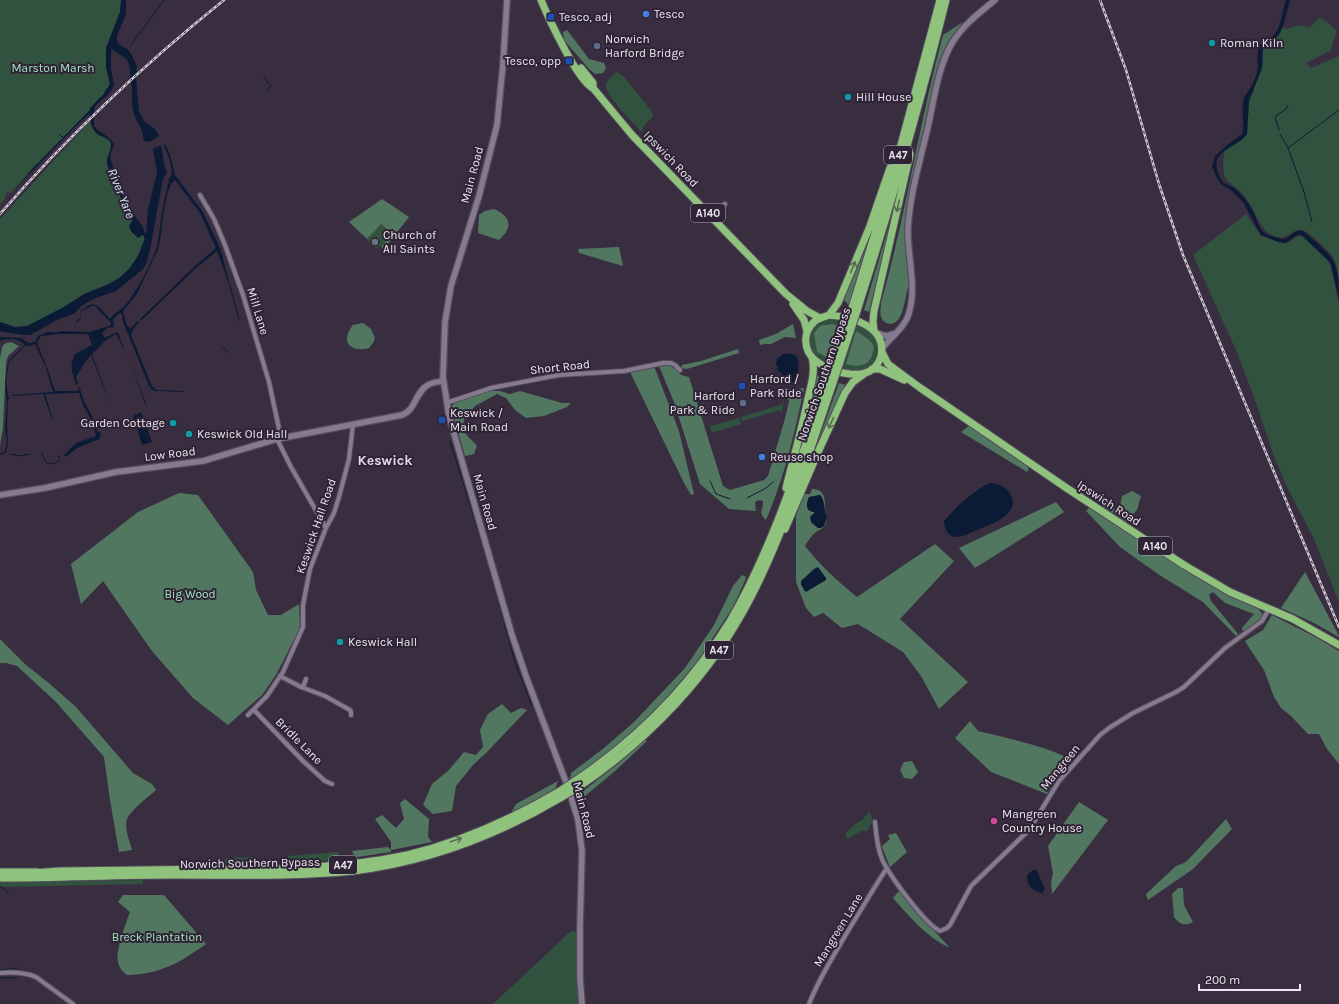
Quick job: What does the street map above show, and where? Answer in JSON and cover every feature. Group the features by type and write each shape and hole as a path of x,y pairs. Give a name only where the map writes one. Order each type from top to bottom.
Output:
{"highway":[{"name":"Ipswich Road","path":"541,0 562,45 593,84 593,88 628,131 786,294 807,311 820,318"},
{"name":"Norwich Southern Bypass","path":"855,309 894,172 940,0"},
{"name":"Norwich Southern Bypass","path":"0,877 306,874 373,868 409,861 464,844 533,814 561,794 595,776 624,753 662,718 700,675 728,636 750,598 766,566 791,502 896,185 946,0"},
{"name":"A47","path":"829,315 838,303 870,226 932,32"},
{"name":"A47","path":"875,332 873,321 874,311 931,58"},
{"name":"Ipswich Road","path":"786,294 804,320 807,331"},
{"path":"829,315 840,316 864,324 875,332 881,341 882,350 879,361 872,369 864,374 843,373 817,362 812,357 806,346 805,340 807,331 813,323 820,318 829,315"},
{"name":"Ipswich Road","path":"882,350 888,364 919,387 1068,489 1184,565 1230,592 1305,625 1339,644"},
{"name":"A47","path":"750,584 776,520 798,442 813,378 814,364 812,357"},
{"name":"Ipswich Road","path":"872,369 880,369 919,387"},
{"name":"A47","path":"728,636 746,610 765,577 845,393 853,382 864,374"},
{"name":"Norwich Southern Bypass","path":"576,785 655,716 680,689 730,622 764,554 831,381"},
{"name":"Norwich Southern Bypass","path":"0,877 59,871 304,868 370,862 408,854 464,837 508,819 561,794"},
{"name":"A47","path":"0,872 59,871"}],"main road":[{"name":"Main Road","path":"507,0 497,125 479,196 460,254 448,298 445,322 443,381 446,404 512,635 527,680 570,790 578,820 582,851 580,927 580,978 582,1004"},
{"path":"882,350 904,324 912,301 908,236 910,210 913,191 944,62 952,44 960,32 976,15 995,0"},
{"path":"875,332 886,336 896,334"},
{"name":"Low Road","path":"0,495 45,488 116,472 203,461 279,439 405,414 410,411 419,393 426,386 434,382 443,381"}],"street":[{"name":"Mill Lane","path":"200,195 214,219 243,295 269,382 279,439 291,467 326,528"},
{"path":"711,216 724,204"},
{"name":"Short Road","path":"446,404 491,388 559,375 624,371 663,363 671,363 679,369 682,363"},
{"name":"Keswick Hall Road","path":"248,715 267,696 280,676 303,627 303,605 310,569 339,497 349,459 353,424"},
{"name":"Mangreen","path":"875,822 877,842 887,868 908,898 931,924 940,931 947,928 971,886 1029,830 1059,781 1100,735 1133,713 1184,687 1225,648 1262,621 1269,608"},
{"path":"280,676 325,696 350,710 351,715"},
{"path":"303,687 306,679"},
{"name":"Bridle Lane","path":"254,710 303,761 325,781 332,784"},
{"name":"Mangreen Lane","path":"809,1004 818,983 835,953 887,868"},
{"path":"0,973 9,972 30,974 73,1004"}],"green space":[{"name":"Marston Marsh","path":"0,0 121,0 120,12 106,48 106,67 110,84 103,95 89,111 11,193 7,192 4,200 0,204"},
{"path":"1319,18 1326,21 1337,31 1330,51 1306,63 1311,68 1339,56 1339,278 1333,257 1318,241 1308,233 1301,230 1282,237 1272,235 1261,224 1244,195 1224,176 1223,162 1225,150 1247,134 1249,101 1262,68 1263,48 1268,42 1276,38 1282,28 1287,29 1299,25 1309,28"},
{"path":"963,22 949,40 937,72 907,210 911,280 899,319 895,323 889,324 881,317 881,303 898,236 934,68 943,35"},
{"path":"567,30 589,59 604,63 606,68 603,73 595,74 589,69 564,40 563,32"},
{"path":"617,72 624,77 651,110 653,116 643,127 642,132 614,102 607,89 607,82"},
{"path":"90,121 99,135 106,138 110,142 111,146 108,156 109,167 114,177 108,181 113,181 131,216 131,223 144,236 144,242 138,256 129,269 119,278 109,284 84,294 64,307 27,326 15,327 0,322 0,219"},
{"path":"382,199 409,217 383,248 381,247 392,234 381,224 367,239 349,222"},
{"path":"494,209 504,215 508,222 507,231 499,240 478,233 479,215 485,211"},
{"path":"1246,214 1261,236 1286,244 1296,237 1302,236 1330,264 1339,304 1339,603 1314,539 1287,487 1275,459 1236,350 1193,255"},
{"path":"380,224 392,234 383,245 376,248 373,247 367,239"},
{"path":"888,229 890,230 869,312 864,310"},
{"path":"619,247 623,266 579,253 578,249"},
{"path":"866,250 849,305 843,299"},
{"path":"829,319 849,322 863,328 874,336 877,341 878,354 873,364 863,371 851,372 833,367 823,362 814,354 810,348 809,335 815,326"},
{"path":"363,323 371,329 375,338 369,348 357,349 349,345 347,336 353,325"},
{"path":"793,324 796,338 785,337 771,344 760,345 759,340 776,334"},
{"path":"832,324 844,328 834,359 830,359 817,352 814,333 820,326"},
{"path":"856,331 870,341 874,347 868,362 862,365 854,366 846,364"},
{"path":"11,342 19,346 8,356 6,363 3,428 0,445 0,358 3,345"},
{"path":"738,349 739,353 687,369 681,368 682,365 701,361"},
{"path":"668,365 676,369 681,375 689,377 723,486 730,490 764,480 768,476 789,402 788,396 783,388 793,390 804,388 788,455 766,520 761,512 763,501 759,500 755,502 756,511 729,509 700,484 674,402 659,366"},
{"path":"654,366 679,431 694,494 691,495 630,372"},
{"path":"817,376 826,378 799,456 797,457"},
{"path":"839,383 846,385 812,458"},
{"path":"487,391 500,391 510,394 520,391 562,403 571,403 567,407 544,416 526,418 515,410 506,398 497,394 475,406 464,419 463,431 477,446 474,454 465,456 451,407 455,402"},
{"path":"784,401 781,412 780,410 742,421 741,417 783,404"},
{"path":"739,418 741,424 712,433 709,424 711,426"},
{"path":"970,425 1025,462 1029,469 1027,472 961,432"},
{"path":"812,489 816,489 822,493 826,515 823,500 820,495 809,497 807,506 811,511 815,511 812,523 818,528 824,526 808,540 805,546 830,573 857,597 935,544 954,561 900,619 968,682 939,709 921,676 903,652 858,624 842,628 823,613 814,617 806,608 796,582 796,516 804,494 810,494","holes":["818,568 826,580 804,591 801,581"]},
{"path":"1132,491 1141,496 1137,510 1127,522 1102,506 1105,503 1119,511 1122,496"},
{"name":"Big Wood","path":"179,493 198,495 253,572 256,590 268,615 281,615 299,604 300,625 298,632 276,675 262,695 228,725 193,698 152,651 103,581 81,604 71,564 138,512"},
{"path":"1056,502 1064,512 975,568 959,548"},
{"path":"1090,507 1187,571 1209,584 1257,607 1263,615 1259,622 1243,632 1242,628 1254,614 1225,603 1213,592 1209,595 1211,601 1238,634 1236,636 1203,602 1158,574 1120,547 1086,511"},
{"path":"1305,572 1339,637 1314,623 1281,608"},
{"path":"742,575 746,577 733,607 697,662 659,706 635,729 612,750 570,780 571,773 604,748 634,722 685,668 714,625 733,586"},
{"path":"1272,615 1339,651 1339,764 1327,749 1319,734 1308,734 1281,708 1274,697 1264,670 1245,641 1263,630"},
{"path":"0,639 26,665 76,707 133,773 152,784 156,790 129,815 127,819 127,831 132,850 119,852 104,757 56,702 17,666 0,663"},
{"path":"502,704 511,713 521,708 527,710 473,765 456,786 452,811 433,814 423,805 432,784 449,770 464,752 476,755 483,747 480,730 488,714"},
{"path":"970,721 978,731 1038,746 1072,760 1052,785 1047,794 991,772 955,738"},
{"path":"645,739 647,741 614,772 579,801 577,796 620,762"},
{"path":"912,761 918,772 912,779 904,778 900,770 904,762"},
{"path":"558,781 555,789 514,812 512,811 516,804"},
{"path":"405,799 429,819 428,837 432,842 391,850 391,842 375,819 382,815 396,828 404,819 400,803"},
{"path":"1079,802 1108,820 1052,894 1051,882 1053,873 1048,846"},
{"path":"870,812 873,821 867,831 861,831 848,839 845,834"},
{"path":"1226,819 1232,829 1193,869 1148,900 1146,894 1176,866 1188,860"},
{"path":"896,833 907,852 890,867 882,846 890,839 888,835"},
{"path":"388,847 391,852 357,857 352,851"},
{"path":"339,852 338,858 333,860 292,864 288,861 288,856"},
{"path":"254,857 256,860 253,865 225,864 224,861 226,858"},
{"path":"143,880 143,884 0,887 0,882"},
{"path":"1178,888 1183,888 1184,905 1193,922 1185,924 1181,923 1174,917 1172,894"},
{"path":"900,890 906,900 950,948 926,932 893,898"},
{"name":"Breck Plantation","path":"123,895 164,895 206,944 187,957 160,970 127,975 120,968 117,957 121,937 130,912 118,902"},
{"path":"571,931 576,932 576,972 579,1004 493,1004"}],"water":[{"path":"121,0 126,0 126,14 117,36 117,41 121,46 129,51 137,66 136,70 138,74 136,78 139,111 144,121 155,129 159,136 150,142 144,141 142,131 134,115 132,105 132,87 129,64 126,59 111,49 111,69 114,84 110,92 94,108 94,126 114,144 110,156 117,180 126,204 143,227 145,234 148,209 157,172 153,149 161,145 167,172 163,179 146,264 142,270 116,291 93,299 81,306 75,313 57,320 30,335 0,331 0,322 15,327 27,326 64,307 84,294 109,284 119,278 129,269 138,256 145,238 143,235 138,238 131,231 129,226 132,221 130,214 128,213 113,181 108,181 114,177 108,168 107,163 111,144 109,140 94,131 90,113 11,193 89,111 103,95 110,84 106,67 106,48 120,12"},
{"path":"1286,0 1290,0 1280,33 1263,48 1262,68 1249,101 1247,134 1240,141 1223,152 1217,160 1217,168 1222,181 1236,189 1247,201 1255,214 1260,228 1265,233 1284,239 1297,231 1303,231 1325,250 1336,266 1339,299 1331,265 1328,260 1301,235 1297,235 1284,243 1261,235 1243,202 1232,191 1221,184 1212,167 1215,156 1242,134 1243,101 1257,73 1259,46 1277,31"},
{"path":"165,144 170,154 175,175 203,212 220,248 240,321 217,251 195,269 142,320 140,319 216,248 200,213 175,180 168,192 158,249 137,294 123,311 126,323 130,329 138,321 139,322 131,335 152,386 157,390 184,392 155,391 150,388 123,322 122,314 120,313 113,319 114,327 107,328 102,333 105,338 117,332 126,353 116,334 105,341 92,354 112,410 91,355 76,377 78,384 76,385 73,377 72,366 75,354 92,345 88,334 59,334 59,331 90,332 111,325 111,323 94,305 82,311 80,320 75,322 80,318 81,311 94,304 110,319 128,302 136,290 157,247 168,180 172,174 170,161 164,145"},
{"path":"48,332 58,332 59,334 41,336 37,343 46,365 45,366 35,344 25,346 9,362 6,382 8,396 10,397 8,400 8,442 6,453 0,455 5,451 7,441 5,429 7,403 5,383 8,363 10,359 25,345 13,339 0,341 0,337 22,338 30,343 36,341 38,336"},
{"path":"783,354 793,354 798,358 797,378 794,383 788,381 783,376 776,364 777,359"},
{"path":"127,356 147,406 146,406"},
{"path":"47,367 55,391 77,391 79,390 79,386 84,401 95,422 97,431 101,433 99,439 77,448 66,457 64,455 76,443 96,436 93,423 83,405 79,393 45,394 53,419 43,394 11,395 53,392 46,368"},
{"path":"141,412 152,442 142,445 133,416"},
{"path":"990,483 1001,485 1009,492 1013,499 1013,506 1010,511 992,524 962,536 953,537 946,529 944,521 966,499 977,490"},
{"path":"820,495 823,500 827,517 824,526 818,528 811,522 810,517 815,512 809,511 807,502 809,497"},
{"path":"818,567 826,580 806,592 801,585 801,581"},
{"path":"1033,870 1036,870 1045,888 1041,893 1032,889 1029,884 1027,875"}],"waterway":[{"path":"131,45 164,0"},
{"path":"264,78 271,86 266,91"},
{"path":"1279,130 1275,117 1286,109 1288,105"},
{"path":"1288,148 1339,110"},
{"path":"59,134 62,137 63,136"},
{"path":"1280,134 1288,148 1304,192 1312,222"},
{"path":"28,174 37,164"},
{"path":"222,346 229,353"},
{"path":"775,370 779,369"},
{"path":"776,373 780,371"},
{"path":"450,441 487,559 514,659 532,706"},
{"path":"42,453 46,463 52,464 59,461 59,455"},
{"path":"10,454 20,456 30,454"},
{"path":"710,481 716,494 730,499"},
{"path":"747,498 766,488 773,482"},
{"path":"0,887 8,893"},
{"path":"0,970 17,968"},
{"path":"0,978 16,978"}],"railway":[{"path":"0,214 52,157 107,102 164,50 224,0"},
{"path":"1100,0 1126,70 1159,184 1183,255 1339,627"}],"place":[{"name":"Tesco","path":"646,14"},
{"name":"Tesco, adj","path":"551,17"},
{"name":"Roman Kiln","path":"1212,43"},
{"name":"Norwich Harford Bridge","path":"597,46"},
{"name":"Tesco, opp","path":"569,61"},
{"name":"Hill House","path":"848,97"},
{"name":"Church of All Saints","path":"375,242"},
{"name":"Harford / Park Ride","path":"742,386"},
{"name":"Harford Park & Ride","path":"743,403"},
{"name":"Keswick / Main Road","path":"442,420"},
{"name":"Garden Cottage","path":"173,423"},
{"name":"Keswick Old Hall","path":"189,434"},
{"name":"Reuse shop","path":"762,457"},
{"name":"Keswick Hall","path":"340,642"},
{"name":"Mangreen Country House","path":"994,821"}],"district":[{"name":"Keswick","path":"385,460"}],"water label":[{"name":"River Yare","path":"122,193"}]}
